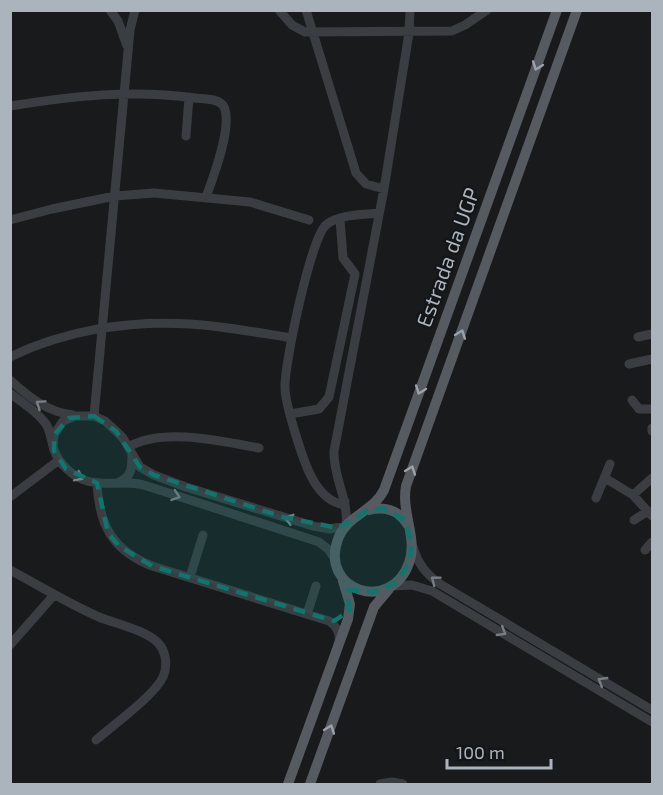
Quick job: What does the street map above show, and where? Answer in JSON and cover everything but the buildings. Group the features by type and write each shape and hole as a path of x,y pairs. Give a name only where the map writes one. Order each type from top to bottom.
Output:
{"main road":[{"name":"Estrada da UGP","path":"346,526 378,500 386,484 556,10"},
{"path":"310,784 374,607 407,568 412,544 404,506 406,486 578,10"},
{"path":"366,511 383,508 394,512 405,520 408,527"},
{"path":"288,784 349,611 349,596 335,559 338,539 346,526"},
{"path":"339,573 351,586 364,592 374,592 393,586"}],"street":[{"path":"110,10 118,21 129,51"},
{"path":"94,416 124,92 135,10"},
{"path":"279,10 287,20 305,32 409,33 452,31 487,10"},
{"path":"287,20 292,10"},
{"path":"306,10 356,173 366,184 384,189"},
{"path":"10,380 57,413 94,416 105,422 116,431 141,467 164,479 313,526 330,528 346,526 348,511 335,472 334,451 384,189 409,33 410,10"},
{"path":"10,105 73,96 124,92 220,102 224,107 225,116 221,155 206,197"},
{"path":"186,135 189,97"},
{"path":"10,220 115,196 154,193 250,202 309,220"},
{"path":"345,501 340,504 330,499 311,476 290,414 284,387 295,319 318,234 329,223 340,219 379,213"},
{"path":"290,414 319,409 329,397 355,274 343,258 340,219"},
{"path":"10,357 43,343 81,332 146,324 180,324 286,337"},
{"path":"638,337 652,334"},
{"path":"628,364 652,359"},
{"path":"10,393 48,426 59,460 75,476 85,481 98,483 141,484 319,542 335,559"},
{"path":"632,400 639,410 652,409"},
{"path":"53,446 54,435 59,426 63,421 75,416"},
{"path":"119,482 130,474 130,450 140,440 194,438 259,448"},
{"path":"10,498 59,460"},
{"path":"596,498 610,465"},
{"path":"605,478 633,495 650,513 634,520"},
{"path":"633,495 652,478"},
{"path":"98,483 101,517 108,533 119,546 141,562 329,621 338,628 339,642"},
{"path":"345,501 354,509 366,511"},
{"path":"190,577 203,535"},
{"path":"645,550 652,542"},
{"path":"412,544 421,566 440,584 652,710"},
{"path":"10,570 99,617 158,642 164,655 165,669 159,683 96,740"},
{"path":"393,586 412,585 432,591 652,722"},
{"path":"307,614 316,586"},
{"path":"10,645 54,595"},
{"path":"329,621 339,620 349,611"},
{"path":"380,784 392,782 403,784"}],"highlighted area":[{"path":"94,416 116,431 140,467 154,475 283,517 338,528 366,511 383,508 405,520 412,544 409,563 397,582 374,592 348,590 349,611 334,621 152,566 119,546 108,533 97,483 66,469 54,451 54,435 69,418"}]}
